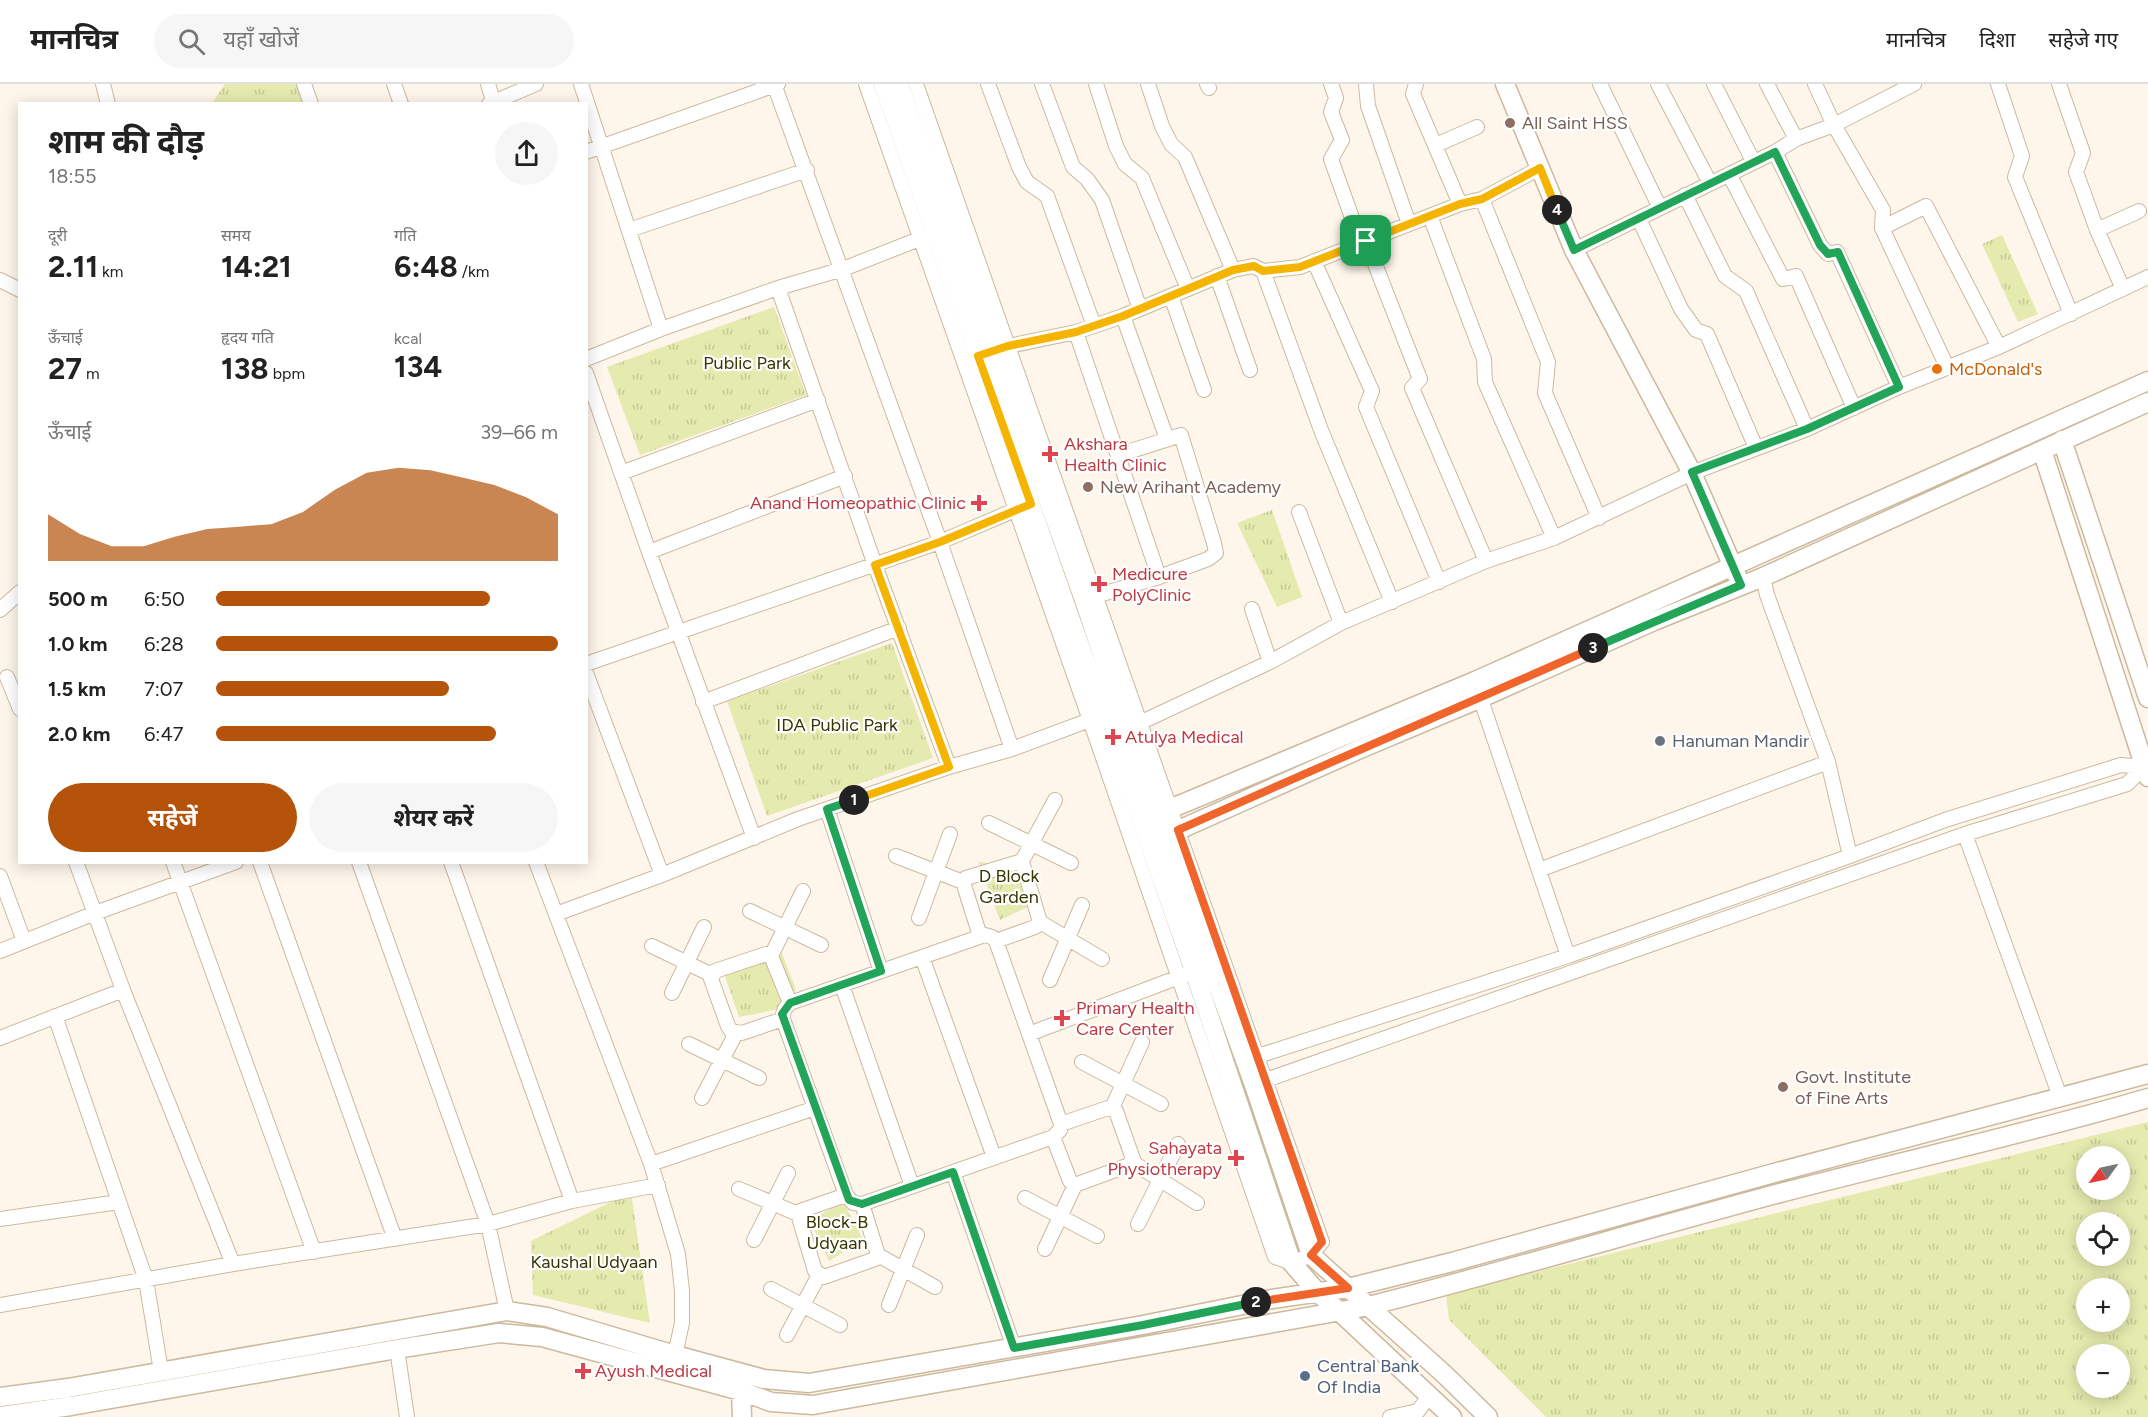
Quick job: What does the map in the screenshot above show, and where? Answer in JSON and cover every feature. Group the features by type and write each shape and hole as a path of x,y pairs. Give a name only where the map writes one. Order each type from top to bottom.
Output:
{"main road":[{"path":"883,84 927,236 993,350 1023,507 1096,718 1156,815"},
{"path":"899,84 993,350 1090,598 1133,726 1156,815 1254,1085 1311,1255 1369,1305 1488,1417"},
{"path":"1505,84 1574,250 1692,472 1741,585"},
{"path":"1156,815 1474,681 2148,381"},
{"path":"1164,837 1654,621 1763,577 2148,402"},
{"path":"2062,440 2148,698"},
{"path":"2042,450 2147,769"},
{"path":"1164,837 1186,974 1292,1263 1318,1293 1341,1311 1452,1417"},
{"path":"0,1397 507,1311 547,1317 764,1379 809,1383 1143,1325 1272,1299 1348,1288 2148,1074"},
{"path":"0,1416 72,1412 397,1349 499,1333 542,1337 741,1391 771,1402 813,1405 1369,1305 1457,1283 1780,1193 2148,1098"},
{"path":"741,1391 742,1417"}],"street":[{"path":"104,84 108,102"},
{"path":"304,84 310,102"},
{"path":"394,84 400,102"},
{"path":"488,84 492,102"},
{"path":"494,102 536,84"},
{"path":"581,84 587,102"},
{"path":"588,151 776,84 1012,749"},
{"path":"588,663 940,542 1023,507 927,236 866,84"},
{"path":"916,84 993,350 1076,332 1123,316 1233,270 1254,266 1263,271 1300,267 1460,204 1482,199 1540,168"},
{"path":"988,84 1018,167 1027,182 1047,196 1094,326"},
{"path":"1042,84 1074,167 1087,179 1102,200 1140,309"},
{"path":"1096,84 1116,146 1125,164 1142,178 1188,289"},
{"path":"1148,84 1162,126 1171,144 1185,157 1233,270"},
{"path":"1331,84 1336,98 1331,112 1342,140 1330,159 1420,379 1412,388 1486,561"},
{"path":"1366,84 1368,106 1409,224"},
{"path":"1416,84 1413,94 1460,204"},
{"path":"1600,84 1660,208"},
{"path":"1658,84 1710,183"},
{"path":"1714,84 1753,161"},
{"path":"1767,84 1796,139"},
{"path":"1815,84 1834,125 1883,210 1882,228 1947,368"},
{"path":"1574,250 1775,152 1796,139 1834,125 1914,84"},
{"path":"1998,84 2022,156 2015,177 2071,314"},
{"path":"2059,84 2083,153 2076,172 2097,230 2123,289"},
{"path":"588,105 662,329"},
{"path":"1436,145 1477,127"},
{"path":"1775,152 1820,245 1828,254 1838,252 1899,387"},
{"path":"628,230 807,170"},
{"path":"1730,174 1783,279 1796,276 1854,408"},
{"path":"1685,195 1725,276 1746,291 1807,429"},
{"path":"1482,199 1548,362 1545,393 1599,518"},
{"path":"1882,228 1926,206 1999,347"},
{"path":"2097,230 2139,211"},
{"path":"1430,216 1485,359 1485,382 1554,538"},
{"path":"1639,219 1681,309 1696,330 1707,334 1756,448"},
{"path":"588,358 778,288 843,269 927,236"},
{"path":"1314,261 1372,391 1366,407 1439,582"},
{"path":"1263,271 1321,430 1392,602"},
{"path":"1217,276 1250,370"},
{"path":"1133,726 1270,662 1341,623 1486,561 1554,538 1692,472 1807,429 1899,387 1999,347 2148,277"},
{"path":"0,280 18,289"},
{"path":"778,288 949,767"},
{"path":"1171,296 1204,390"},
{"path":"1123,316 1167,439"},
{"path":"1076,332 1159,577"},
{"path":"588,379 754,838"},
{"path":"621,473 818,400"},
{"path":"1090,598 1159,577 1208,559 1216,553 1215,543 1180,435 1118,455"},
{"path":"649,552 845,476"},
{"path":"1299,512 1341,623"},
{"path":"1763,577 1767,595 1828,762 1850,856"},
{"path":"0,610 18,594"},
{"path":"1252,609 1270,662"},
{"path":"703,702 899,628"},
{"path":"8,677 18,704"},
{"path":"588,678 662,875"},
{"path":"1474,681 1568,957"},
{"path":"556,914 662,875 827,809 949,767 1012,749 1096,718 1186,974 1029,1034"},
{"path":"1539,870 1828,762"},
{"path":"1258,1056 1568,957 1945,820 2121,765 2147,769"},
{"path":"1266,1080 1965,834 2127,784 2147,769"},
{"path":"1054,800 1021,863 1040,922 1102,959"},
{"path":"827,809 881,971"},
{"path":"989,823 1071,863"},
{"path":"919,918 950,834"},
{"path":"1965,834 2060,1097"},
{"path":"1164,837 1258,1056 1322,1242 1311,1255 1292,1263"},
{"path":"896,856 963,882 976,875 1016,862 1021,863"},
{"path":"77,864 123,990 232,1264"},
{"path":"174,864 314,1252"},
{"path":"0,951 95,913 231,864"},
{"path":"261,864 395,1239"},
{"path":"360,864 488,1224 507,1311"},
{"path":"452,864 572,1201"},
{"path":"537,864 651,1164 678,1254 682,1291 682,1323 675,1355"},
{"path":"0,876 24,941"},
{"path":"963,882 980,936"},
{"path":"790,1003 771,956 803,891"},
{"path":"1050,980 1082,905"},
{"path":"750,911 821,945"},
{"path":"996,941 1035,927 1040,922"},
{"path":"672,993 704,927"},
{"path":"988,935 996,941 1061,1124 1060,1130 1053,1137 862,1204 853,1203 846,1195 782,1014 790,1003 881,971 980,936 988,935"},
{"path":"652,946 712,975"},
{"path":"771,956 766,954 715,971 711,980 728,1026 736,1033 783,1019"},
{"path":"922,957 994,1157"},
{"path":"842,985 912,1186"},
{"path":"0,1038 123,990"},
{"path":"55,1016 146,1280 161,1371"},
{"path":"702,1098 736,1033"},
{"path":"1112,1108 1142,1042"},
{"path":"689,1044 759,1078"},
{"path":"1082,1062 1161,1104"},
{"path":"651,1164 815,1108"},
{"path":"1061,1124 1112,1108 1116,1111 1133,1159 1132,1162"},
{"path":"1053,1137 1070,1181 1075,1185"},
{"path":"1138,1224 1178,1144"},
{"path":"1132,1162 1197,1203"},
{"path":"1045,1249 1075,1185 1132,1162"},
{"path":"953,1172 1014,1348"},
{"path":"754,1240 788,1173"},
{"path":"0,1305 232,1264 488,1224 572,1201 658,1185"},
{"path":"739,1189 798,1214"},
{"path":"798,1214 800,1211 846,1195"},
{"path":"1025,1198 1097,1236"},
{"path":"0,1219 119,1202"},
{"path":"862,1204 878,1255 936,1287"},
{"path":"798,1214 815,1271 819,1275 824,1277 875,1259 878,1255"},
{"path":"889,1305 917,1235"},
{"path":"786,1335 819,1275"},
{"path":"771,1289 840,1325"},
{"path":"397,1349 407,1417"},
{"path":"1390,1417 1418,1414 1430,1395"}],"green space":[{"path":"225,84 296,84 304,102 213,102"},
{"path":"2002,235 2038,314 2018,322 1982,244"},
{"name":"Public Park","path":"774,307 806,395 640,455 607,367"},
{"path":"1272,510 1302,597 1277,607 1237,523"},
{"name":"IDA Public Park","path":"892,643 933,758 767,816 727,701"},
{"name":"D Block Garden","path":"978,862 1028,867 1030,906 1000,920"},
{"path":"779,946 796,990 782,995 786,1008 739,1017 720,962"},
{"path":"2148,1122 2148,1417 1546,1417 1449,1320 1446,1294"},
{"name":"Kaushal Udyaan","path":"631,1192 650,1323 533,1295 531,1241"},
{"name":"Block-B Udyaan","path":"843,1202 863,1239 829,1261 810,1220"}],"place":[{"name":"All Saint HSS","path":"1510,123"},
{"name":"McDonald's","path":"1937,369"},
{"name":"Akshara Health Clinic","path":"1050,454"},
{"name":"New Arihant Academy","path":"1088,487"},
{"name":"Anand Homeopathic Clinic","path":"979,503"},
{"name":"Medicure PolyClinic","path":"1099,584"},
{"name":"Atulya Medical","path":"1113,737"},
{"name":"Hanuman Mandir","path":"1660,741"},
{"name":"Primary Health Care Center","path":"1062,1018"},
{"name":"Govt. Institute of Fine Arts","path":"1783,1087"},
{"name":"Sahayata Physiotherapy","path":"1236,1158"},
{"name":"Ayush Medical","path":"583,1371"},
{"name":"Central Bank Of India","path":"1305,1376"}],"route":[{"path":"1775,152 1820,245 1828,254 1838,252 1899,387 1807,429 1692,472 1741,585 1178,830 1322,1242 1311,1255 1348,1288 1272,1299 1014,1348 953,1172 862,1204 849,1200 782,1014 790,1003 881,971 827,809 949,767 875,565 940,542 1031,504 978,356 1008,346 1076,332 1123,316 1233,270 1254,266 1263,271 1300,267 1366,241 1460,204 1482,199 1540,168 1574,250 1775,152"}]}
